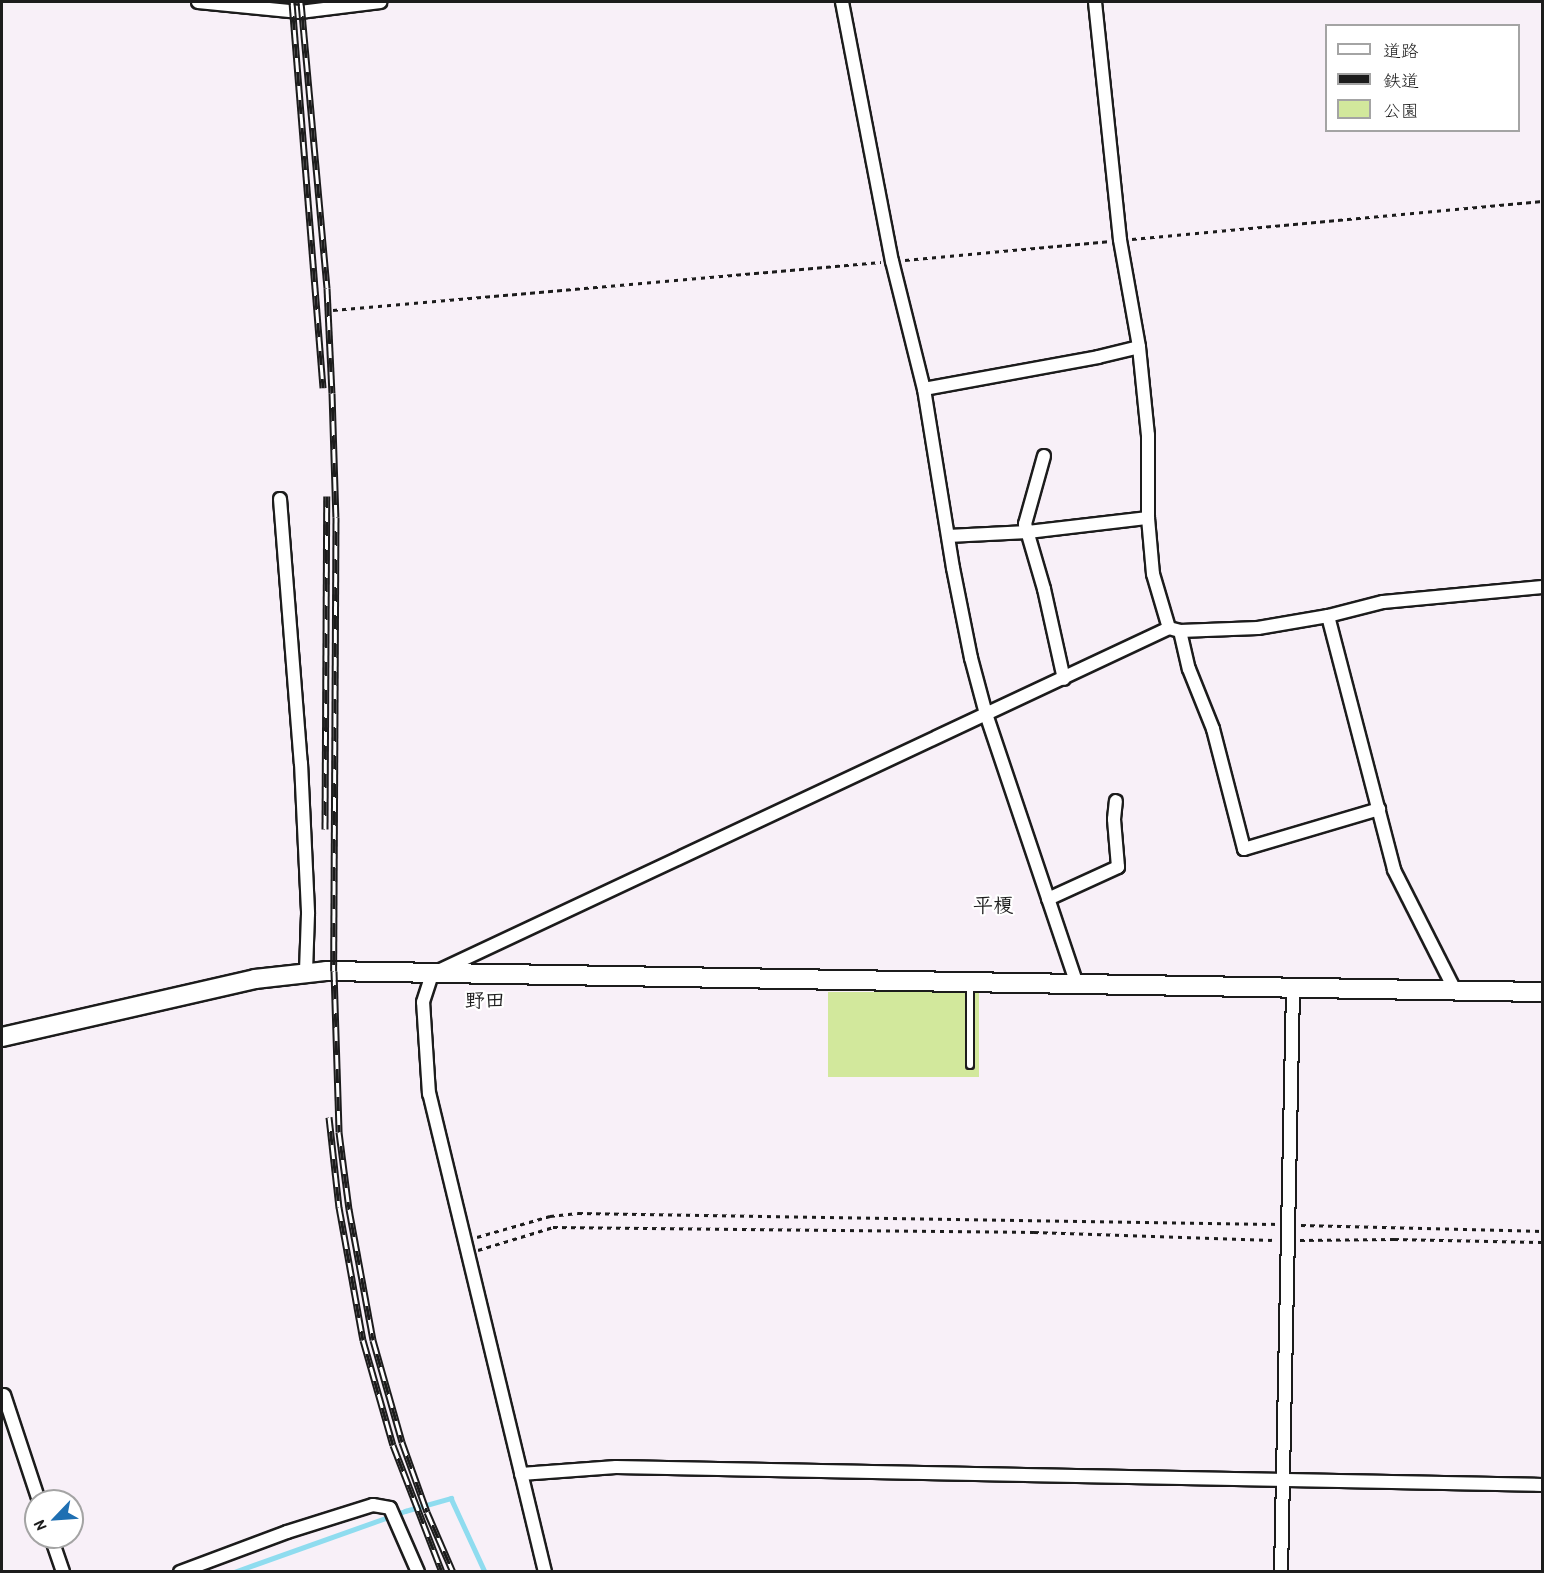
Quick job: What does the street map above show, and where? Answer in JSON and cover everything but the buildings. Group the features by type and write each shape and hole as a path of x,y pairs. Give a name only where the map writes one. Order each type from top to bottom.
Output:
{"street":[{"path":"198,2 300,12 380,2"},
{"path":"842,2 892,261 924,389 971,658 986,714 1077,985"},
{"path":"1095,2 1120,240 1139,347 1148,435 1148,518 1153,574 1213,729 1244,849 1378,809"},
{"path":"924,389 1098,357 1139,347"},
{"path":"1044,456 1025,524 1064,679"},
{"path":"280,499 301,763 308,914 306,972"},
{"path":"948,536 1028,532 1148,518"},
{"path":"545,1572 429,1094 423,1002 432,974 986,714 1175,629 1258,628 1328,616 1383,602 1542,587"},
{"path":"1328,616 1394,870 1455,990"},
{"path":"1048,899 1118,867 1114,819 1116,801"},
{"path":"2,1037 255,979 306,972 1542,992"},
{"path":"1281,1572 1293,988"},
{"path":"4,1395 35,1489"},
{"path":"521,1474 616,1467 1542,1485"},
{"path":"180,1572 287,1532 374,1505 390,1508 418,1572"},
{"path":"55,1549 63,1572"}],"lane":[{"path":"970,983 970,1065"}],"path":[{"path":"333,310 1542,201"},
{"path":"466,1247 550,1216 578,1213 1288,1224 1542,1231"},
{"path":"466,1247 553,1227 1034,1232 1288,1240 1394,1239 1542,1242"}],"green space":[{"path":"828,992 979,992 979,1077 828,1077"}],"waterway":[{"path":"234,1572 405,1511 451,1498 485,1572"}],"railway":[{"path":"292,2 323,388"},
{"path":"301,2 327,288 332,393 336,517 334,971 339,1132 349,1209 373,1340 402,1442 427,1512 453,1572"},
{"path":"325,829 327,496"},
{"path":"329,1117 339,1207 363,1340 393,1445 442,1572"}],"district":[{"name":"平榎","path":"993,904"},
{"name":"野田","path":"485,999"}]}
